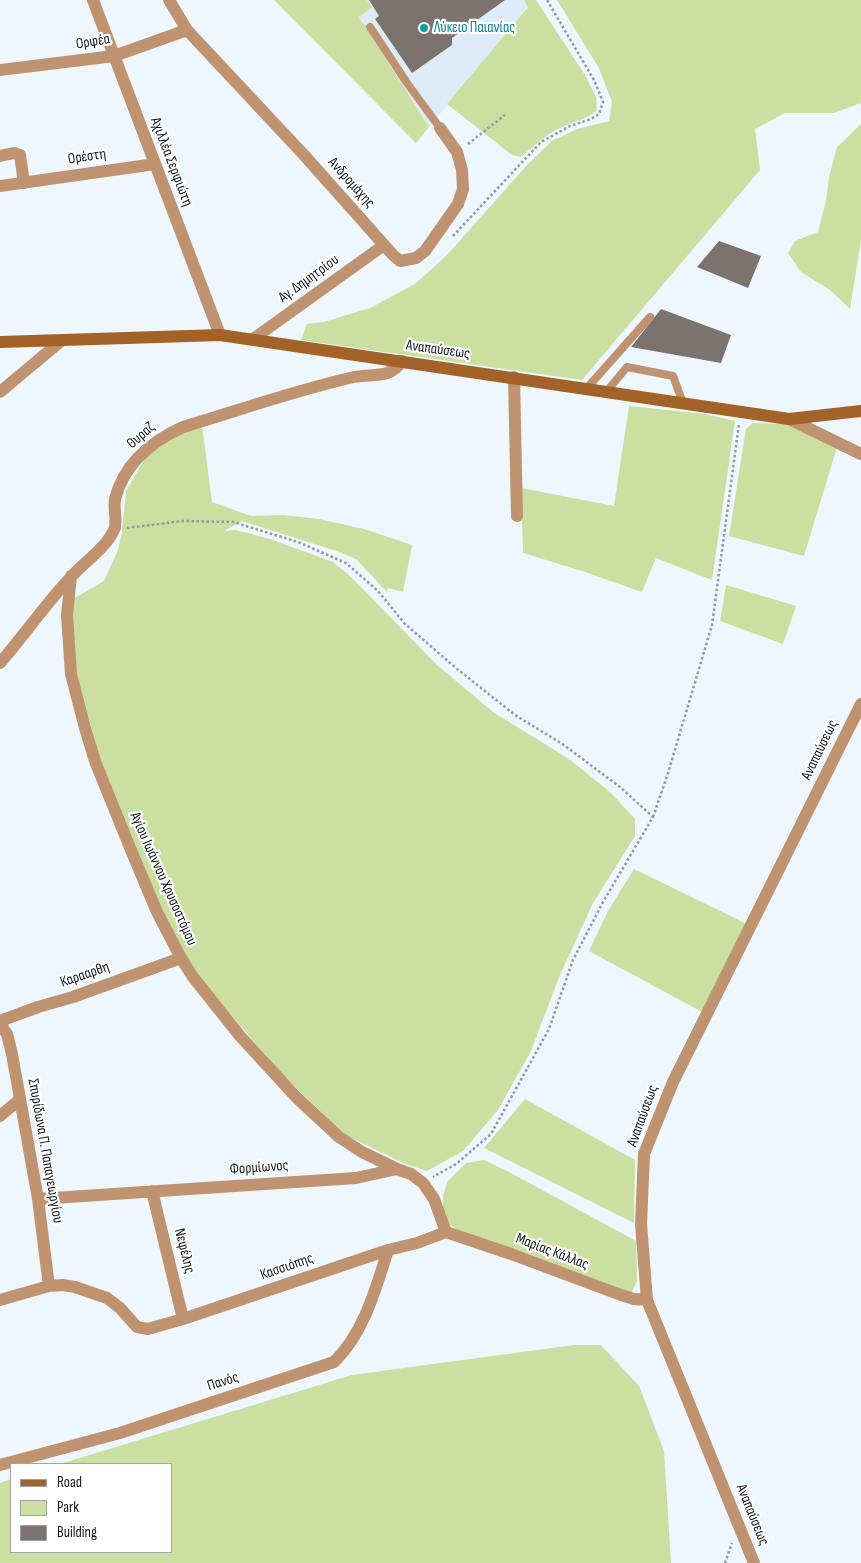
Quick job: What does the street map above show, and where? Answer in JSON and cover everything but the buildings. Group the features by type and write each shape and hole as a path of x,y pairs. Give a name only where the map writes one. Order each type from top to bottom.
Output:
{"street":[{"name":"Αχιλλέα Σερφιώτη","path":"93,0 220,335"},
{"name":"Ανδρομάχης","path":"169,0 186,30 304,155 392,255 400,260 416,258 425,251 458,204 463,189 462,170 457,152 440,128"},
{"name":"Ορφέα","path":"0,70 114,56 186,30"},
{"path":"0,156 20,155 24,182"},
{"name":"Ορέστη","path":"0,186 155,164"},
{"name":"Αγ. Δημητρίου","path":"253,339 384,245"},
{"name":"Αναπαύσεως","path":"0,342 220,335 253,339 789,419 861,454"},
{"path":"0,392 60,341"},
{"name":"Θυραζ","path":"115,529 115,500 123,480 149,446 164,436 183,426 328,383 357,376 388,374 402,361"},
{"path":"514,377 517,516"},
{"path":"789,419 861,411"},
{"path":"0,663 41,611 102,546 115,529"},
{"name":"Αγίου Ιωάννου Χρυσοστόμου","path":"72,576 67,615 71,674 85,728 95,761 127,841 157,912 180,958 240,1036 296,1097 339,1137 362,1152 396,1169"},
{"name":"Αναπαύσεως","path":"754,1563 647,1300 641,1224 644,1154 672,1082 861,704"},
{"name":"Καρααρθη","path":"0,1022 180,958"},
{"name":"Σπυρίδωνα Π. Παπαγεωργίου","path":"0,1022 9,1040 38,1199 49,1286"},
{"path":"0,1116 19,1100"},
{"path":"396,1169 411,1174 423,1183 434,1199 446,1232"},
{"name":"Φορμίωνος","path":"38,1199 356,1178 396,1169"},
{"name":"Νεφέλης","path":"152,1191 183,1319"},
{"name":"Μαρίας Κάλλας","path":"446,1232 621,1295 647,1300"},
{"name":"Κασσιόπης","path":"49,1286 63,1285 75,1287 107,1298 120,1308 138,1327 148,1329 446,1232"},
{"name":"Πανός","path":"0,1465 120,1433 334,1362 343,1353 359,1328 388,1250"},
{"path":"0,1300 49,1286"}],"lane":[{"path":"370,27 440,128"},
{"path":"587,388 650,317"},
{"path":"607,391 627,367 673,376 683,403"}],"path":[{"path":"448,241 541,142 556,133 599,114 603,102 594,80 547,0"},
{"path":"457,152 504,114"},
{"path":"423,1183 456,1164 491,1134 548,1029 577,952 603,902 653,817 712,624 740,412"},
{"path":"115,529 183,521 233,522 298,542 346,563 378,592 405,624 514,716 564,745 620,787 653,817"}],"shaded area":[{"path":"367,0 524,0 528,6 429,127 359,17 371,7"}],"green space":[{"path":"274,0 367,0 372,7 359,17 429,127 416,143"},
{"path":"524,0 536,0 585,75 596,97 597,110 585,118 551,133 521,157 512,155 447,104 528,7"},
{"path":"557,0 861,0 861,103 834,113 785,113 755,129 760,170 582,380 301,340 307,324 324,322 370,308 415,284 447,255 528,164 552,141 577,129 609,121 612,102 599,68"},
{"path":"861,124 861,240 850,309 830,290 801,272 788,253 795,241 818,232 837,147"},
{"path":"629,406 705,414 735,421 712,580 656,558 642,592 523,553 521,488 614,506"},
{"path":"753,423 784,424 837,447 804,556 729,536 746,429"},
{"path":"202,425 212,502 251,516 283,515 319,519 364,529 412,545 403,592 388,588 387,592 356,559 336,551 242,521 224,531 236,530 273,540 333,562 352,578 437,665 493,712 569,759 610,792 635,819 635,836 593,903 559,977 531,1051 498,1110 463,1151 427,1171 403,1163 344,1134 280,1072 197,975 164,915 99,755 76,672 72,615 73,599 104,581 118,550 122,532 126,491 147,455 170,439"},
{"path":"726,585 796,606 783,644 720,621"},
{"path":"634,869 749,925 704,1013 589,951 608,911"},
{"path":"525,1099 635,1160 634,1223 484,1148"},
{"path":"484,1160 636,1241 637,1281 632,1292 623,1293 460,1232 449,1224 443,1208 443,1195 448,1181 466,1163"},
{"path":"574,1345 601,1345 639,1386 664,1451 671,1563 0,1563 0,1483 10,1479 10,1553 172,1553 172,1463 63,1463 352,1375"}],"place":[{"name":"Λύκειο Παιανίας","path":"424,28"}]}
